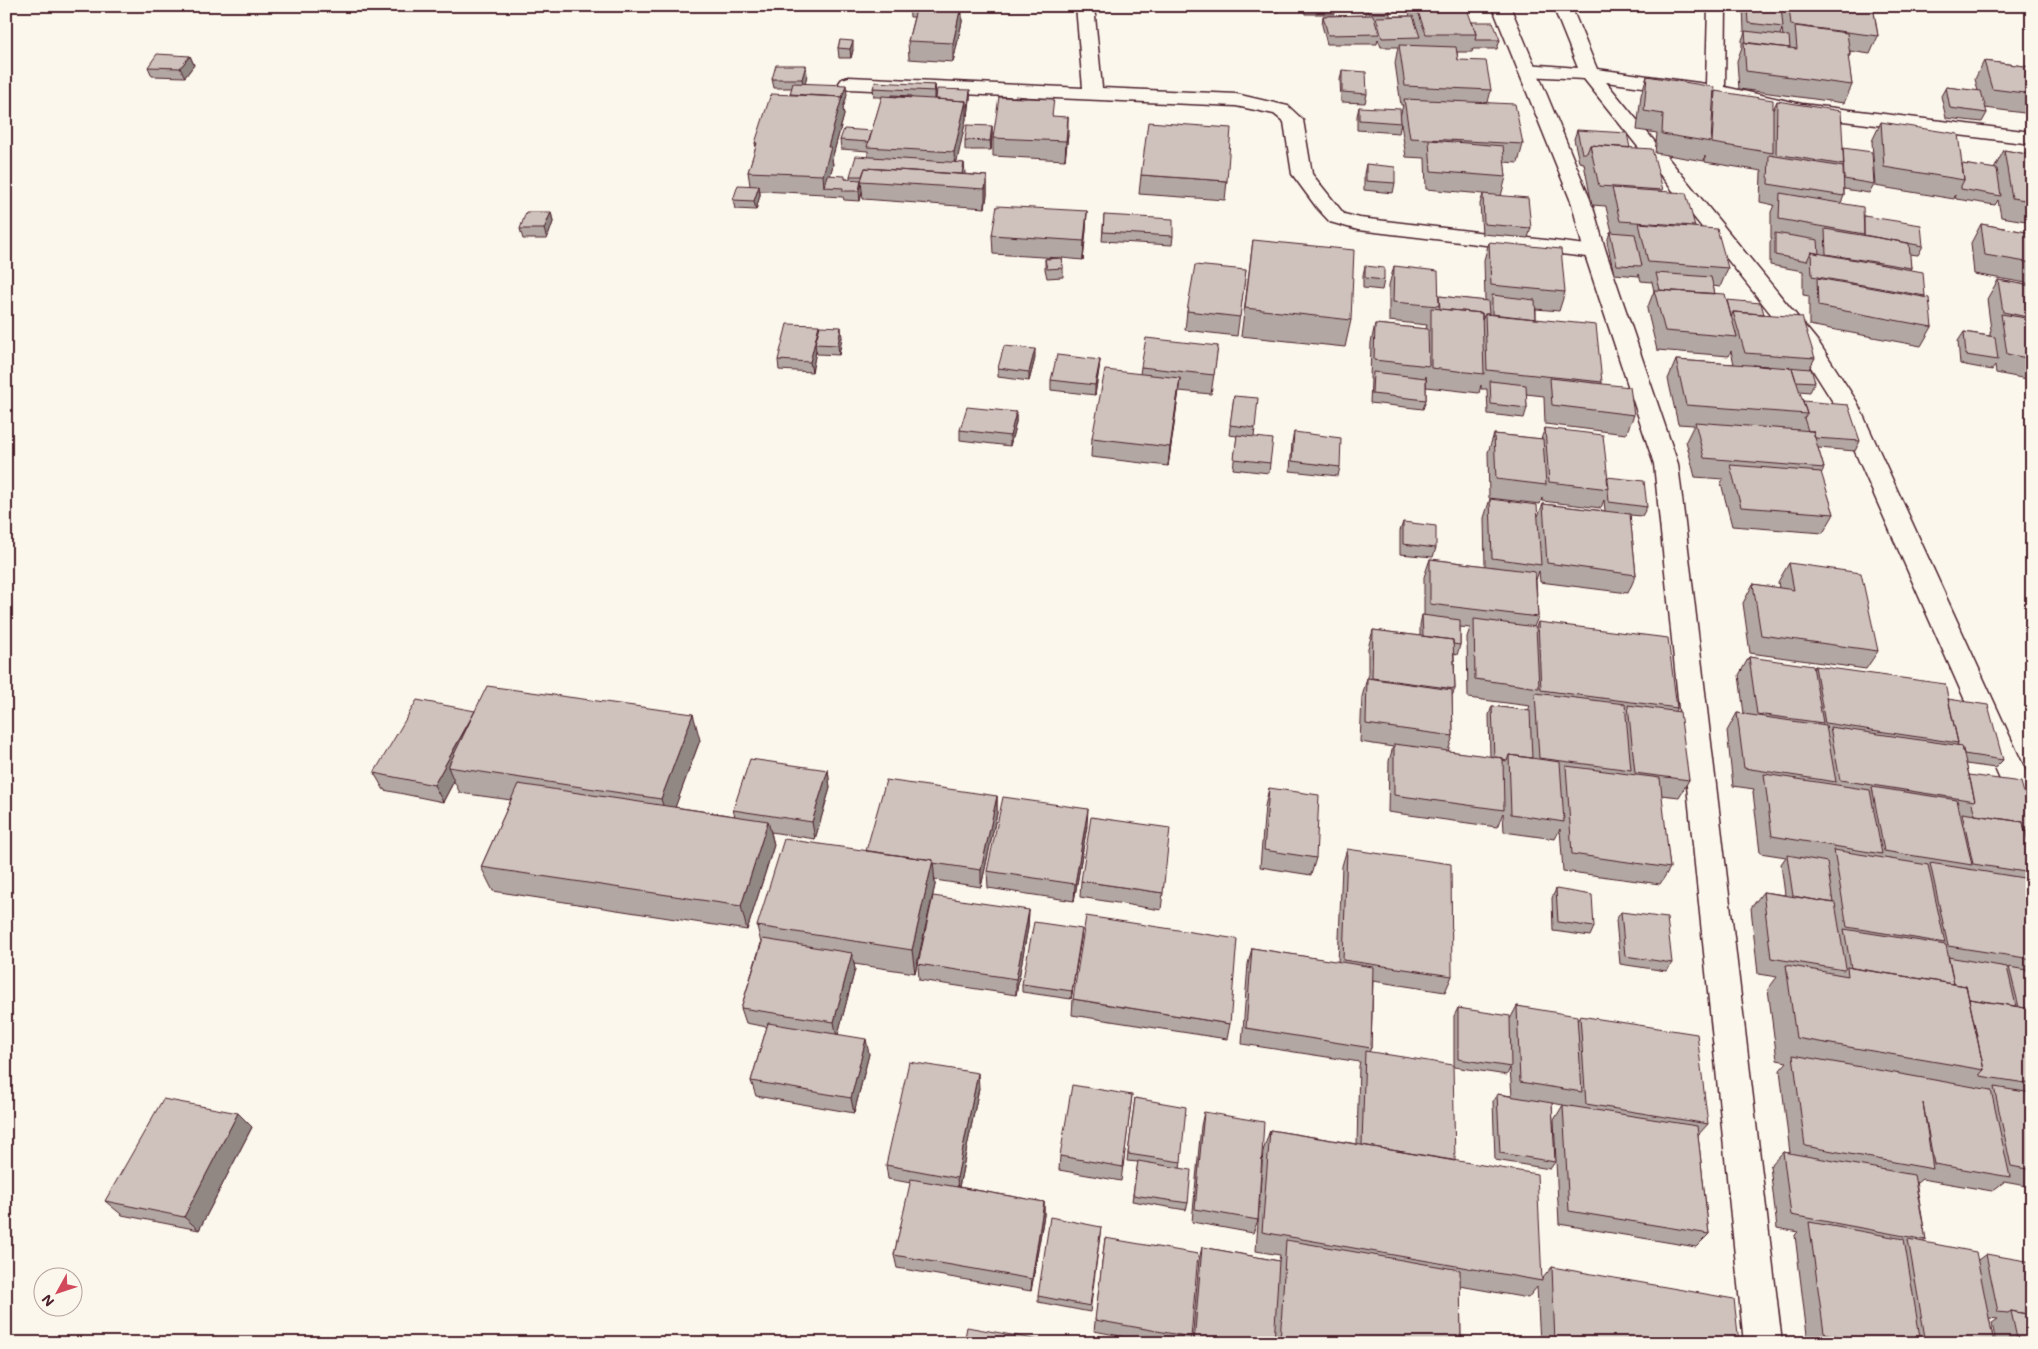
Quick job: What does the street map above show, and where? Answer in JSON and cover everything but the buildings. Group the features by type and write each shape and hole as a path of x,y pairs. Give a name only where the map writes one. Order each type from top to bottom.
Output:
{"street":[{"path":"1086,6 1092,94"},
{"path":"1501,6 1582,204 1595,252 1666,464 1763,1343"},
{"path":"1562,6 1590,74 1811,348 1846,402 2032,818"},
{"path":"1715,91 1718,6"},
{"path":"1527,70 1590,74 1715,91 1802,110 2032,138"},
{"path":"849,83 1236,100 1280,110 1293,120 1302,174 1337,218 1358,224 1595,252"}]}
